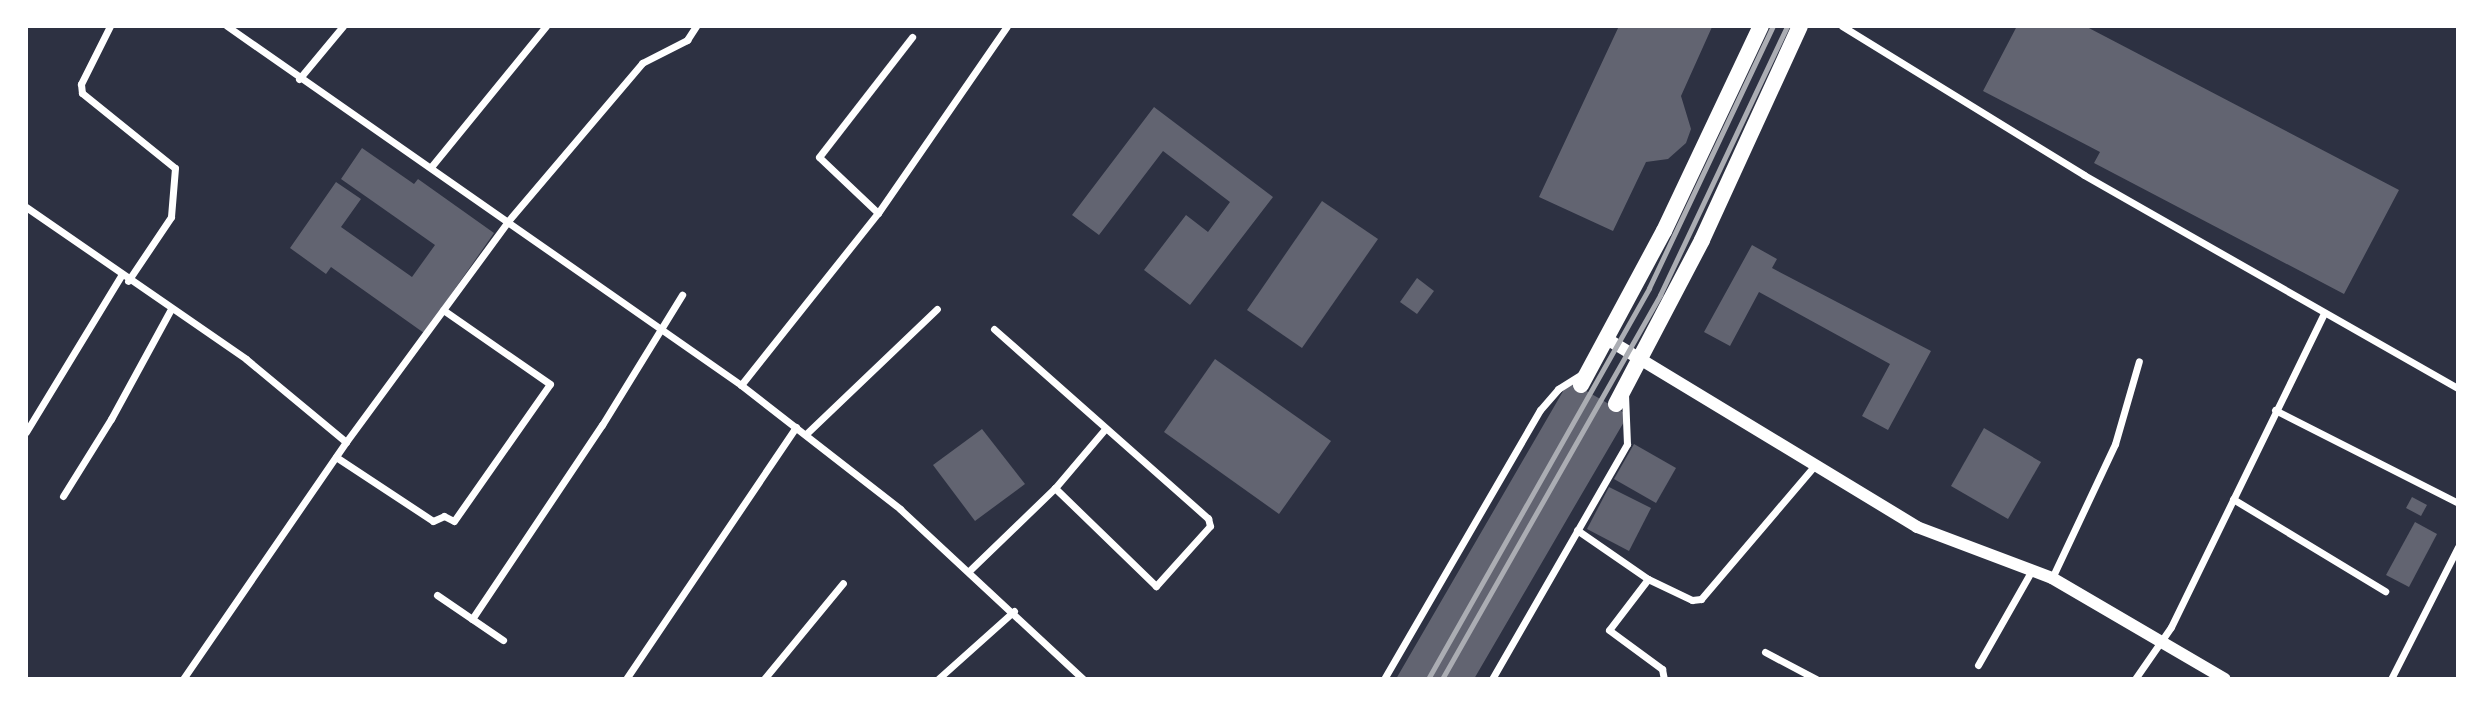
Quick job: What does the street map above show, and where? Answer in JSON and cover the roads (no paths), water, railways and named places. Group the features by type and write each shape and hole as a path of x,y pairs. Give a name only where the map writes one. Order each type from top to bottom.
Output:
{"main road":[{"path":"1581,385 1607,339 1761,26"},
{"path":"1620,397 1745,149 1800,26"}],"street":[{"path":"110,26 81,84 82,93 175,168 171,217 128,281"},
{"path":"227,26 299,79 509,220 741,384 970,570 1083,679"},
{"path":"299,79 343,26"},
{"path":"431,167 547,26"},
{"path":"183,679 346,442 509,220 642,63 687,40 696,26"},
{"path":"741,384 878,213 1007,26"},
{"path":"1842,26 2323,315 2458,388"},
{"path":"878,213 818,157 912,37"},
{"path":"26,208 170,310 246,359 346,442"},
{"path":"26,432 121,276"},
{"path":"472,619 602,425 682,295"},
{"path":"806,435 937,309"},
{"path":"63,496 111,419 170,310"},
{"path":"336,457 433,521 444,516 454,521 550,384 443,310"},
{"path":"2135,679 2162,641 2323,315"},
{"path":"994,329 1208,518 1207,534 1156,586 1055,488"},
{"path":"1607,339 1917,527 2052,578 2225,679"},
{"path":"2052,578 2115,444 2139,361"},
{"path":"1384,679 1540,410 1558,389 1590,370"},
{"path":"1492,679 1627,444 1620,397"},
{"path":"2275,410 2458,503"},
{"path":"626,679 796,427"},
{"path":"970,570 1055,488 1105,429"},
{"path":"1577,530 1648,579 1692,600 1701,599 1816,464"},
{"path":"2232,499 2385,591"},
{"path":"2391,679 2458,547"},
{"path":"1978,665 2032,569"},
{"path":"1648,579 1609,630 1658,665 1664,679"},
{"path":"764,679 843,583"},
{"path":"437,595 503,640"},
{"path":"938,679 1014,611"},
{"path":"1765,652 1816,679"}],"railway":[{"path":"1428,679 1649,288 1773,26"},
{"path":"1442,679 1660,295 1787,26"}]}
